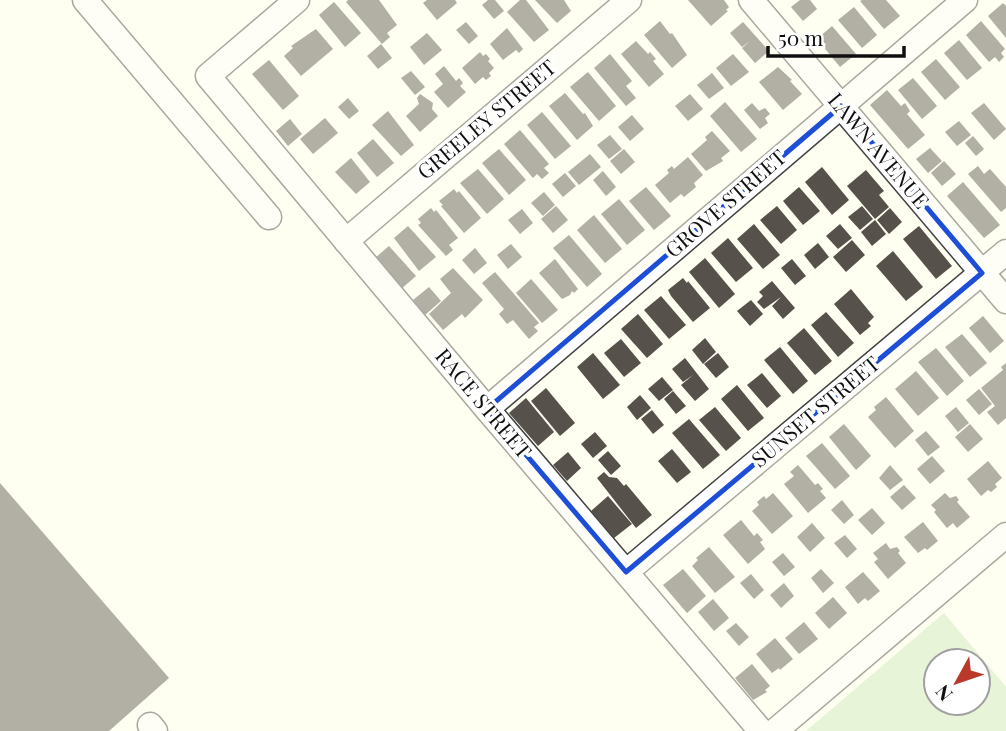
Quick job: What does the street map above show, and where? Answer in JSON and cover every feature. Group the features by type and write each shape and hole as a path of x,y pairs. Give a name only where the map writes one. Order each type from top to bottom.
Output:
{"street":[{"path":"85,0 269,217"},
{"name":"RACE STREET","path":"297,0 208,76 761,731"},
{"name":"GREELEY STREET","path":"346,241 629,0"},
{"name":"LAWN AVENUE","path":"751,0 1006,301"},
{"name":"GROVE STREET","path":"487,409 965,0"},
{"name":"SUNSET STREET","path":"626,572 1006,252"},
{"path":"775,731 1006,535"}],"highlighted area":[{"path":"841,106 982,273 626,572 487,409"}],"green space":[{"path":"944,613 972,647 922,647 922,717 992,717 992,670 1006,687 1006,731 806,731"}],"building":[{"path":"379,0 397,25 387,33 390,37 382,44 346,2"},
{"path":"427,0 455,0 457,3 437,20 423,3"},
{"path":"488,0 495,0 504,11 494,19 482,5"},
{"path":"520,0 526,0 549,30 534,42 507,12"},
{"path":"535,0 564,0 571,11 557,23"},
{"path":"688,0 724,0 729,7 711,26"},
{"path":"800,0 810,0 817,9 803,21 791,7"},
{"path":"886,0 900,16 884,29 860,1"},
{"path":"334,2 361,33 345,47 319,15"},
{"path":"1003,3 1006,6 1006,38 988,16"},
{"path":"854,7 877,35 862,48 838,20"},
{"path":"660,21 687,55 672,68 644,35"},
{"path":"981,21 1005,49 1001,53 1004,57 999,62 995,57 989,62 966,35"},
{"path":"466,22 478,36 469,44 456,30"},
{"path":"743,22 769,51 755,63 742,48 750,41 742,47 730,33"},
{"path":"832,26 856,54 840,67 817,39"},
{"path":"507,28 523,49 519,53 516,50 503,60 490,44"},
{"path":"316,29 333,49 301,76 284,56 293,48 291,46"},
{"path":"427,33 442,50 424,65 410,47"},
{"path":"959,40 982,68 967,80 944,53"},
{"path":"636,41 656,59 653,61 664,74 649,87 621,54"},
{"path":"381,44 392,58 378,69 367,56"},
{"path":"480,52 483,56 486,54 494,68 489,73 491,76 486,80 483,77 475,84 462,68"},
{"path":"610,54 632,81 626,86 636,98 626,106 594,68"},
{"path":"733,54 749,72 731,86 716,68"},
{"path":"936,59 960,87 945,100 921,72"},
{"path":"269,60 299,96 283,110 252,74"},
{"path":"444,66 456,81 459,78 463,83 460,86 466,92 448,108 434,92 443,84 435,74"},
{"path":"778,67 802,94 783,110 759,82"},
{"path":"411,71 425,87 415,95 401,78"},
{"path":"588,72 616,106 599,121 570,87"},
{"path":"712,73 724,88 709,99 697,85"},
{"path":"913,78 937,106 922,119 898,90"},
{"path":"887,90 901,106 905,103 910,111 907,114 925,135 908,149 870,105"},
{"path":"565,93 583,114 585,113 593,126 577,140 549,106"},
{"path":"420,94 433,103 432,109 438,116 420,132 406,116 419,104 417,98"},
{"path":"690,94 703,109 688,121 675,106"},
{"path":"348,98 359,111 349,119 338,107"},
{"path":"725,102 757,139 741,152 710,116"},
{"path":"752,103 759,111 765,108 770,114 765,118 768,123 760,129 744,110"},
{"path":"984,103 1006,129 994,140 971,113"},
{"path":"388,111 414,145 401,156 372,125"},
{"path":"542,112 571,146 555,159 527,125"},
{"path":"632,115 644,129 630,141 618,127"},
{"path":"325,118 338,133 313,154 300,139"},
{"path":"290,119 302,134 288,146 276,131"},
{"path":"959,121 971,135 957,146 945,132"},
{"path":"520,130 549,164 544,168 549,173 542,179 537,174 533,178 504,144"},
{"path":"712,131 730,151 721,158 723,161 706,171 691,154 707,140 705,137"},
{"path":"610,135 622,149 609,159 597,145"},
{"path":"973,136 984,149 976,156 965,143"},
{"path":"373,139 394,163 377,177 357,153"},
{"path":"930,148 942,161 928,173 916,159"},
{"path":"499,149 526,180 509,195 482,163"},
{"path":"624,149 635,162 621,174 610,161"},
{"path":"590,154 601,167 579,185 568,172"},
{"path":"688,157 703,175 694,183 696,187 684,197 681,194 670,203 655,185 669,173 667,170 672,166 674,169"},
{"path":"351,158 370,182 356,194 335,172"},
{"path":"944,161 956,174 942,186 931,173"},
{"path":"978,166 984,174 990,169 1006,187 1006,208 1001,212 968,174"},
{"path":"822,167 849,200 832,215 805,182"},
{"path":"478,169 504,199 487,214 460,183"},
{"path":"866,170 884,191 879,195 889,207 875,219 847,186"},
{"path":"603,171 616,187 606,196 593,180"},
{"path":"565,173 576,186 563,197 552,184"},
{"path":"963,182 1000,225 984,238 947,196"},
{"path":"646,187 671,216 654,230 629,201"},
{"path":"799,187 820,211 803,225 783,201"},
{"path":"454,189 457,193 459,191 481,218 464,233 439,201"},
{"path":"544,192 555,205 543,216 531,203"},
{"path":"619,199 645,230 627,245 601,214"},
{"path":"556,206 568,220 553,233 541,219"},
{"path":"777,206 797,230 781,244 760,220"},
{"path":"862,206 873,219 860,230 848,217"},
{"path":"431,208 434,212 436,210 458,238 449,245 453,250 446,256 418,225 421,223 418,219"},
{"path":"890,208 902,222 889,234 877,220"},
{"path":"522,209 533,223 520,234 508,220"},
{"path":"594,215 622,249 605,263 577,230"},
{"path":"875,220 886,234 872,246 861,232"},
{"path":"754,224 780,255 763,269 737,239"},
{"path":"840,224 852,238 838,249 826,236"},
{"path":"408,226 436,257 419,271 394,238"},
{"path":"919,226 952,266 936,279 903,239"},
{"path":"569,235 602,274 587,287 553,248"},
{"path":"728,238 753,268 736,282 711,253"},
{"path":"852,240 865,255 846,272 833,257"},
{"path":"818,243 829,257 815,269 804,255"},
{"path":"511,244 522,257 508,269 497,255"},
{"path":"389,246 416,276 400,290 375,258"},
{"path":"475,248 487,263 474,274 462,260"},
{"path":"893,251 923,287 906,301 876,266"},
{"path":"705,258 735,294 719,308 689,272"},
{"path":"555,259 578,289 562,299 539,273"},
{"path":"792,259 806,276 795,285 781,268"},
{"path":"453,268 483,300 465,318 462,314 443,330 429,314 451,293 440,279"},
{"path":"495,272 539,323 534,327 538,331 529,339 513,320 507,324 499,314 504,309 482,283"},
{"path":"683,278 710,308 693,322 668,290"},
{"path":"531,279 558,310 542,323 516,293"},
{"path":"772,281 795,308 783,319 772,306 781,297 764,309 757,302 763,296 759,292"},
{"path":"429,287 441,301 425,315 413,300"},
{"path":"851,289 874,317 868,323 871,326 860,335 834,304"},
{"path":"661,296 686,325 669,339 644,310"},
{"path":"751,300 763,314 750,326 737,311"},
{"path":"826,312 854,343 838,357 811,325"},
{"path":"638,314 663,344 647,358 621,329"},
{"path":"983,316 1004,341 990,353 969,328"},
{"path":"804,328 832,361 815,375 787,343"},
{"path":"962,334 987,363 970,377 945,347"},
{"path":"705,338 716,352 703,364 692,350"},
{"path":"621,339 641,363 624,377 604,353"},
{"path":"780,347 808,381 793,394 764,360"},
{"path":"936,348 964,381 947,396 918,362"},
{"path":"593,353 620,385 603,399 577,367"},
{"path":"718,353 729,367 716,378 704,364"},
{"path":"685,358 709,389 695,401 681,385 693,375 683,382 672,369"},
{"path":"1006,363 1006,418 998,425 987,412 995,406 981,388 1003,370 1001,367"},
{"path":"916,371 939,398 918,416 895,389"},
{"path":"762,373 781,396 767,408 747,385"},
{"path":"662,377 673,390 659,401 648,389"},
{"path":"737,385 764,418 748,431 721,399"},
{"path":"546,388 575,423 560,436 531,401"},
{"path":"979,389 992,404 979,415 966,400"},
{"path":"673,391 686,406 676,414 664,399"},
{"path":"640,395 651,408 637,420 627,407"},
{"path":"886,397 914,431 895,448 868,417 876,410 874,407"},
{"path":"526,398 554,432 538,446 509,413"},
{"path":"715,407 741,438 726,451 699,420"},
{"path":"956,407 969,423 958,432 945,416"},
{"path":"652,410 664,425 653,434 641,419"},
{"path":"689,419 720,455 703,469 672,433"},
{"path":"844,424 871,456 856,470 829,437"},
{"path":"970,424 983,439 968,452 955,437"},
{"path":"926,431 940,447 928,456 915,440"},
{"path":"595,432 607,446 593,458 581,444"},
{"path":"822,443 850,476 835,489 806,456"},
{"path":"672,449 691,472 677,483 658,461"},
{"path":"608,451 621,466 611,475 598,460"},
{"path":"568,452 581,468 567,481 553,465"},
{"path":"932,456 945,471 930,484 917,469"},
{"path":"988,461 1002,478 995,484 997,487 981,496 967,479"},
{"path":"798,465 815,485 818,483 826,498 808,513 784,484 794,476 790,472"},
{"path":"890,465 903,480 890,490 879,478"},
{"path":"604,472 609,477 617,478 624,486 626,484 652,515 636,528 597,478"},
{"path":"0,483 169,678 109,731 0,731"},
{"path":"904,485 916,498 902,510 890,497"},
{"path":"773,493 793,516 772,534 752,511 764,496 766,499"},
{"path":"945,493 950,498 956,496 959,500 957,502 970,517 957,528 953,523 947,528 931,505"},
{"path":"608,496 632,524 614,538 591,511"},
{"path":"842,500 854,515 844,524 831,510"},
{"path":"872,508 885,523 872,535 858,520"},
{"path":"741,520 754,536 757,533 763,540 760,542 765,549 748,564 723,535"},
{"path":"923,522 938,541 918,553 904,537"},
{"path":"812,523 825,538 810,552 797,537"},
{"path":"845,535 857,549 847,558 834,543"},
{"path":"886,543 890,549 897,547 906,563 888,579 874,562 878,559 873,553"},
{"path":"709,547 735,577 715,593 692,566 698,560 696,558"},
{"path":"783,553 795,567 784,576 772,562"},
{"path":"683,569 706,596 687,613 663,585"},
{"path":"821,569 834,583 823,593 811,578"},
{"path":"863,572 880,591 868,601 865,598 858,604 845,587"},
{"path":"751,574 764,590 754,599 740,583"},
{"path":"784,583 794,596 781,608 770,595"},
{"path":"833,597 847,613 829,629 815,613"},
{"path":"713,599 729,618 714,631 698,612"},
{"path":"804,622 818,639 799,654 785,638"},
{"path":"736,623 749,637 739,646 726,631"},
{"path":"775,638 793,659 772,673 756,654"},
{"path":"752,664 770,686 765,690 767,692 753,700 735,678"}]}
